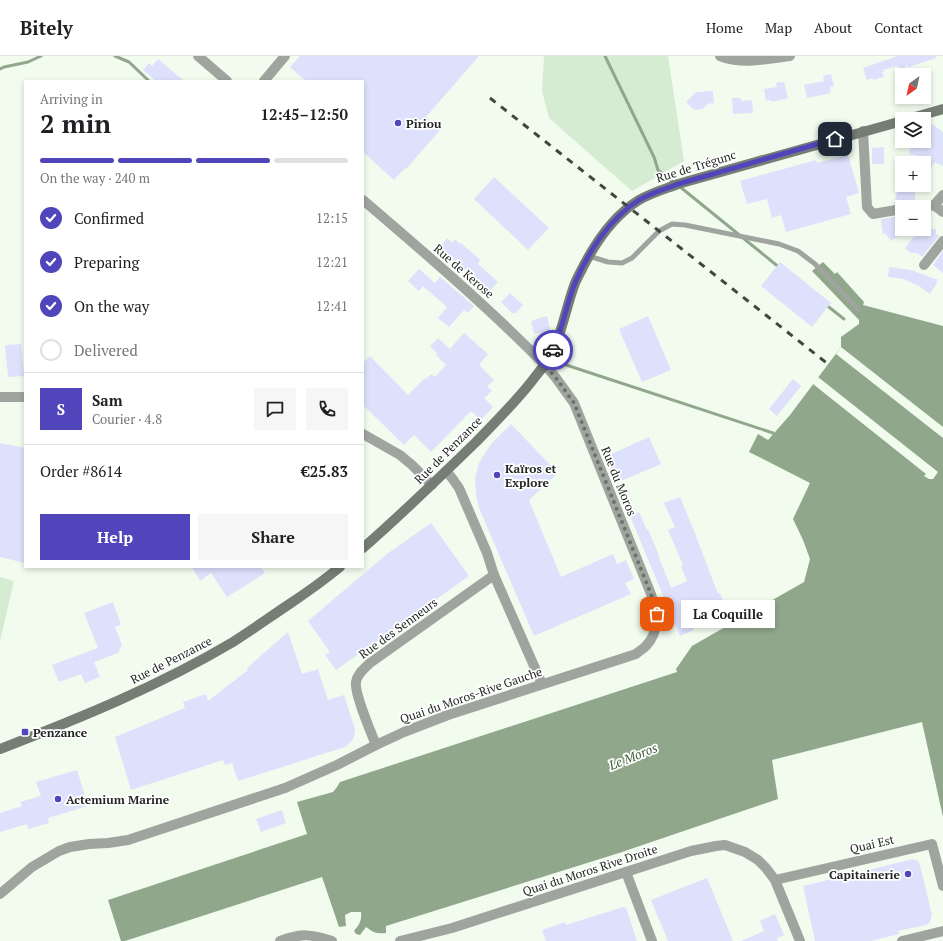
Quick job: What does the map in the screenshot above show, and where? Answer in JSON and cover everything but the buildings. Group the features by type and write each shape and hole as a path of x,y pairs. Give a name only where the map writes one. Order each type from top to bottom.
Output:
{"main road":[{"path":"931,112 943,109"},
{"name":"Rue de Trégunc","path":"544,365 551,354 560,332 574,284 589,256 609,226 639,200 655,192 678,184 895,122"},
{"name":"Rue de Penzance","path":"364,547 432,485 510,407 526,390 544,365"},
{"name":"Rue de Penzance","path":"0,749 60,726 118,701 189,667 253,629 339,568"}],"street":[{"path":"198,56 226,80"},
{"path":"265,80 285,56"},
{"path":"720,56 736,60 750,61 790,56"},
{"path":"864,131 867,207 873,214 895,211"},
{"path":"931,205 934,205 943,195"},
{"name":"Rue de Kerose","path":"364,201 477,299 544,365"},
{"path":"934,205 943,212"},
{"path":"924,265 943,241"},
{"name":"Rue du Moros","path":"544,365 556,378 574,403 651,594 657,614"},
{"path":"0,397 24,397"},
{"path":"364,435 400,455 432,485"},
{"path":"446,471 459,488 488,553 494,575 542,684"},
{"name":"Rue des Senneurs","path":"376,745 356,691 356,681 362,670 494,575"},
{"name":"Quai du Moros-Rive Gauche","path":"0,894 32,867 59,851 89,844 128,840 281,790 337,765 404,732 448,715 636,654 646,646 652,638 656,625 657,614"},
{"name":"Quai Est","path":"775,880 932,844 943,886"},
{"name":"Quai du Moros Rive Droite","path":"402,941 465,924 692,851 716,846 725,846 745,852 758,860 766,868 775,880 800,941"},
{"path":"626,872 652,941"},
{"path":"902,941 943,931"},
{"path":"280,941 302,935 315,936 332,941"}],"lane":[{"path":"589,256 608,262 622,263 632,258 659,231 672,224 685,225 779,244 798,251 815,264 858,309"}],"shaded area":[{"path":"544,56 668,56 684,161 632,191 549,118 542,91"},
{"path":"0,577 14,581 0,641"}],"water":[{"name":"Le Moros","path":"823,262 835,274 837,272 864,302 863,305 943,326 943,817 922,722 772,760 778,799 619,853 386,926 386,933 376,933 366,927 360,935 356,934 354,931 360,923 361,912 351,912 345,915 346,926 339,927 322,877 125,941 121,941 108,900 307,834 297,802 333,792 340,782 677,672 676,669 692,646 804,582 810,559 793,519 810,483 749,452 758,434 768,440 790,415 841,347 841,337 859,324 859,320 812,271"}],"pier":[{"path":"841,347 943,427 943,438 836,354"},
{"path":"818,377 938,472 933,479 929,479 924,476 926,474 813,384"}],"waterway":[{"path":"0,69 28,62 41,56"},
{"path":"115,56 129,62 148,80"},
{"path":"605,56 654,157 658,170 674,183"},
{"path":"679,186 780,268"},
{"path":"825,304 844,319"},
{"path":"551,360 773,433"}],"railway":[{"path":"490,98 828,364"}],"way so far":[{"path":"553,350 544,365 556,378 574,403 651,594 657,614"}],"place":[{"name":"Piriou","path":"398,123"},
{"name":"Kaïros et Explore","path":"497,475"},
{"name":"La Coquille","path":"657,614"},
{"name":"Penzance","path":"25,732"},
{"name":"Actemium Marine","path":"58,799"},
{"name":"Capitainerie","path":"908,874"}],"route":[{"path":"553,350 560,332 574,284 589,256 609,226 639,200 655,192 678,184 835,139"}]}
